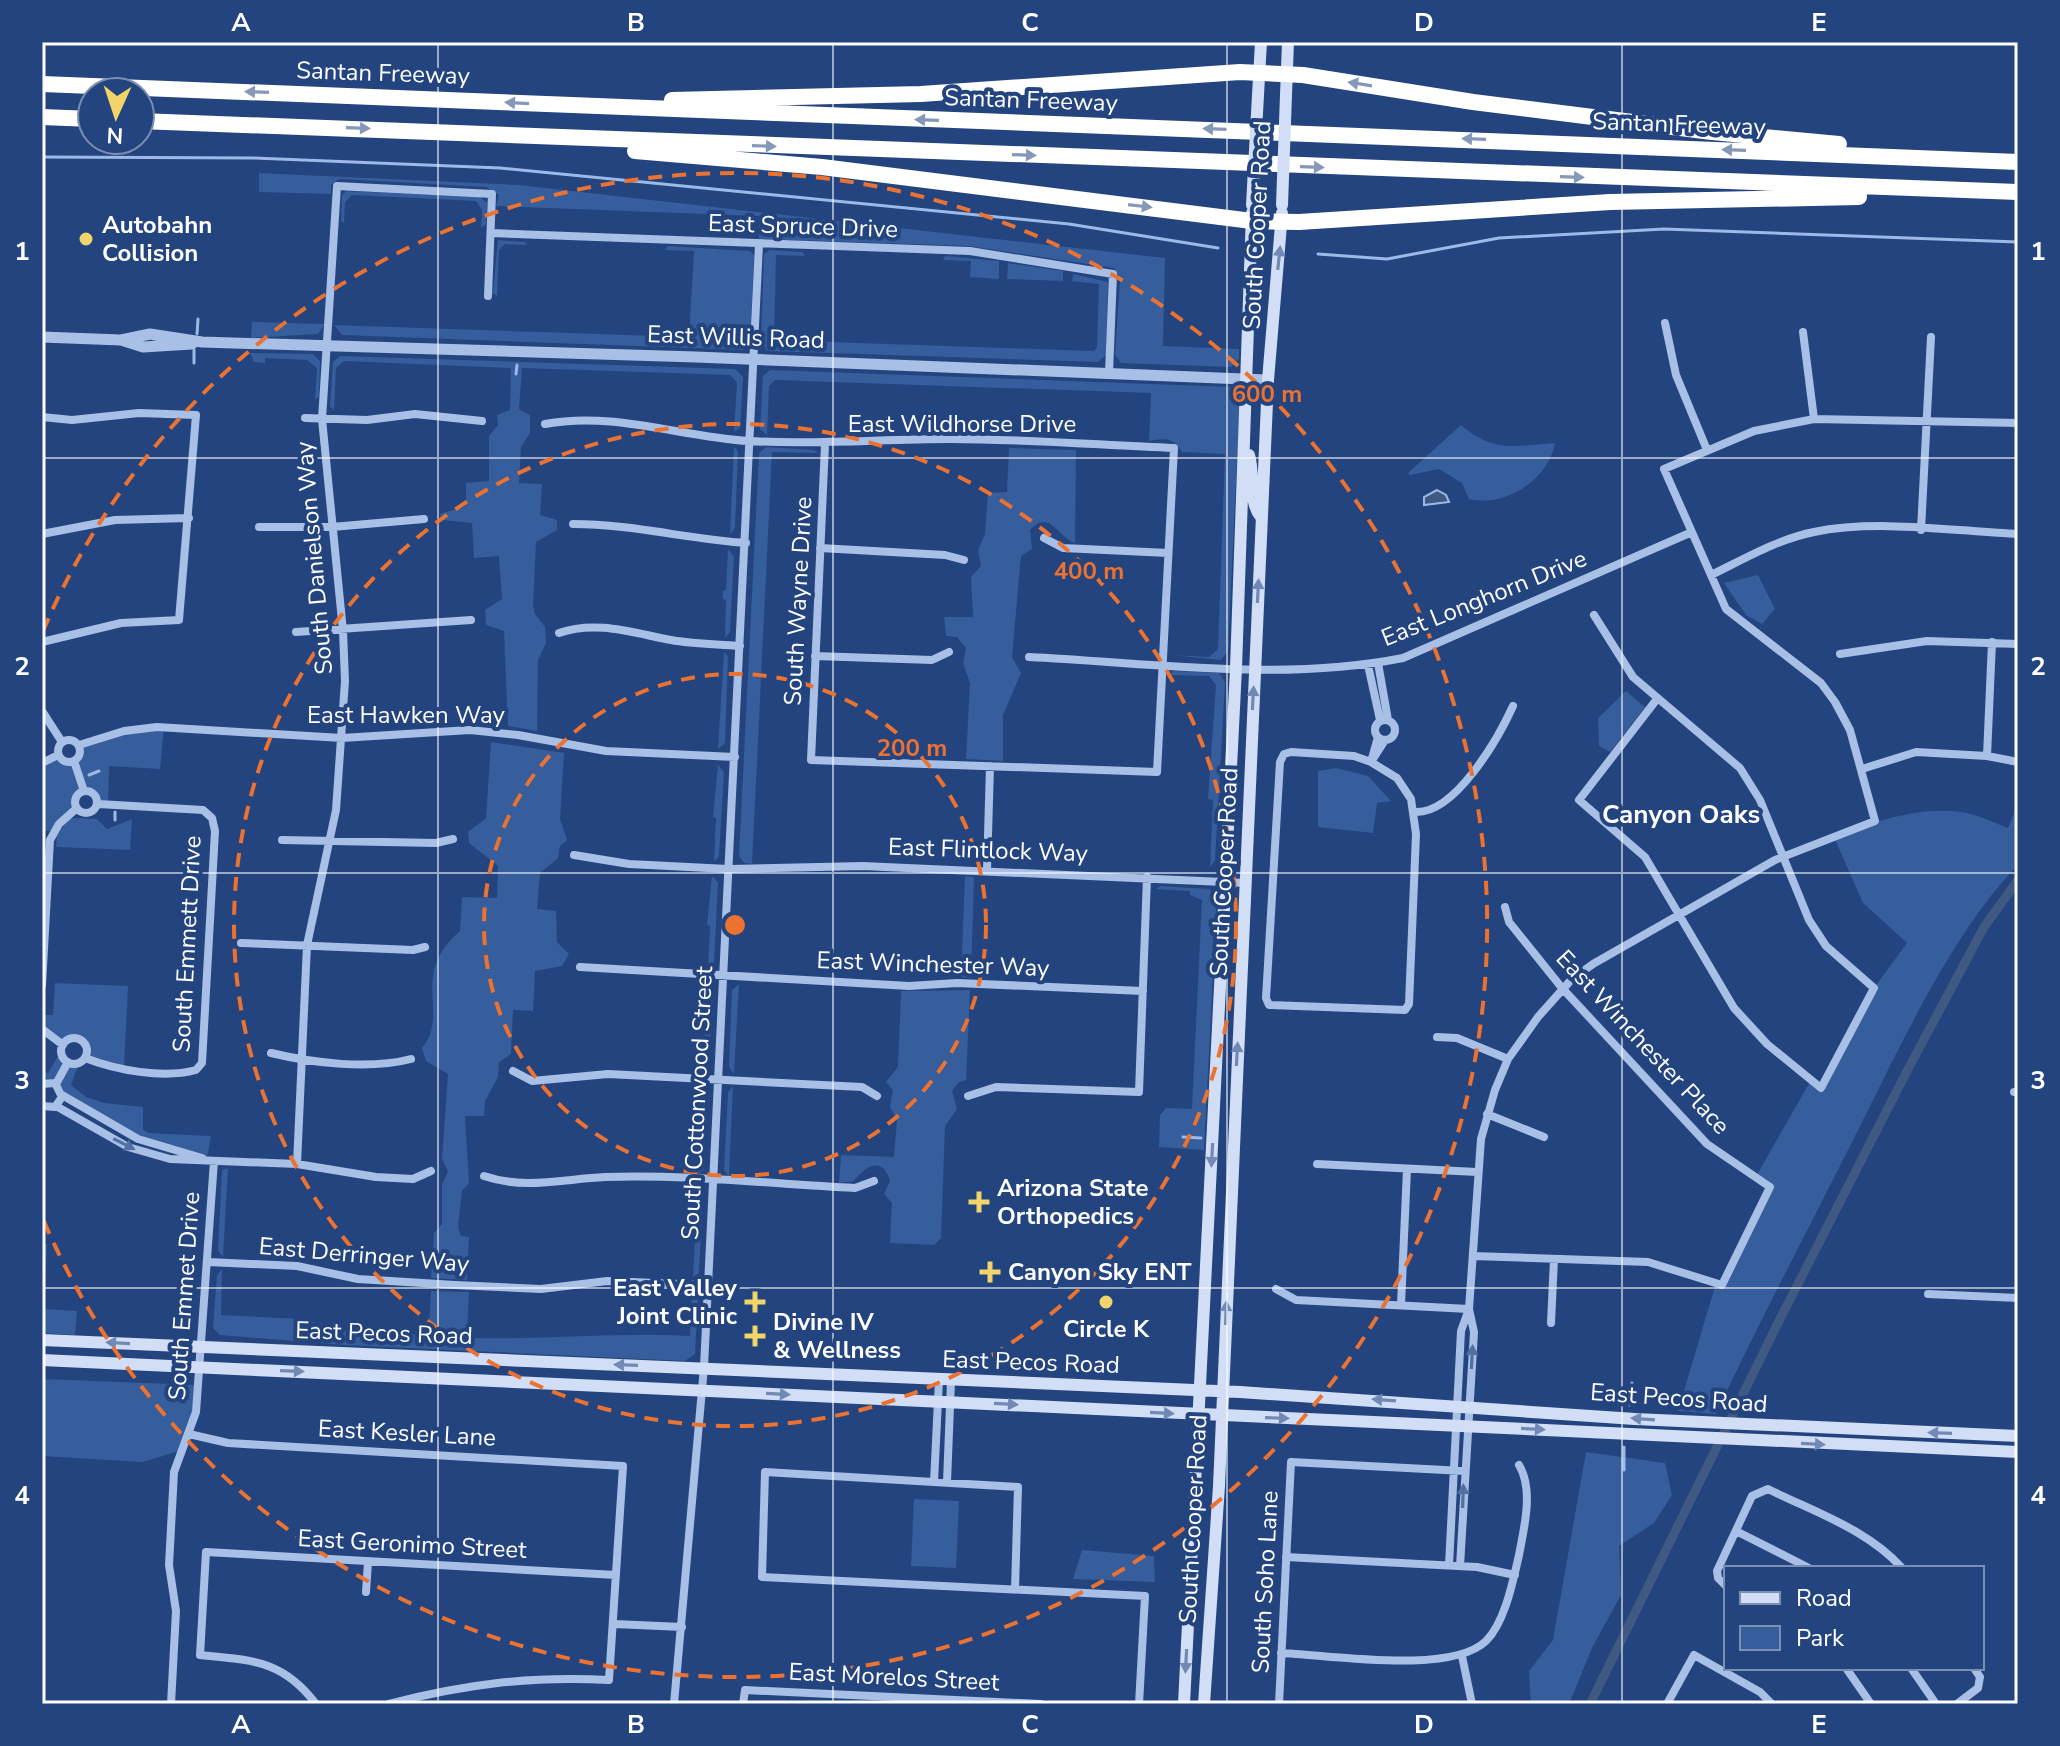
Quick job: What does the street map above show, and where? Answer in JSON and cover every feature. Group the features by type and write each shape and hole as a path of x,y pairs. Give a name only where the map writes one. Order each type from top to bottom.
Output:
{"highway":[{"path":"595,107 638,100 921,94 1259,73 1712,132 1956,152 2013,161"},
{"name":"Santan Freeway","path":"43,84 2013,161"},
{"path":"42,117 76,118"},
{"path":"156,122 2018,192"},
{"path":"491,133 532,144 822,167 1252,213 1741,197 1933,199 1975,190"}],"main road":[{"name":"South Cooper Road","path":"1184,1704 1236,668 1261,42"},
{"name":"South Cooper Road","path":"1204,1704 1223,1391 1268,380 1282,213 1288,42"},
{"path":"1245,440 1254,471 1255,509 1262,518"},
{"name":"East Pecos Road","path":"42,1340 1223,1391 1721,1423 2018,1436"},
{"name":"East Pecos Road","path":"42,1360 2018,1452"}],"street":[{"name":"South Danielson Way","path":"297,1164 307,945 315,898 331,838 342,738 343,631 322,419 337,186 492,194 491,233"},
{"name":"East Spruce Drive","path":"491,233 970,251 1113,274 1109,373"},
{"path":"488,296 491,233"},
{"name":"South Cottonwood Street","path":"674,1704 704,1367 759,244"},
{"path":"1665,323 1676,375 1707,450"},
{"path":"1803,332 1814,419"},
{"name":"East Willis Road","path":"42,337 121,340 143,347 202,342 327,345 1268,380"},
{"path":"1921,530 1931,337"},
{"path":"42,417 72,420 139,413 196,415 179,620 121,623 42,642"},
{"path":"305,418 367,420 415,414 482,421"},
{"path":"1449,1565 1453,1470 1474,1332 1469,1309 1477,1172 1487,1114 1508,1059 1562,988 1593,964 1782,858 1875,821 1850,730 1821,683 1726,609 1664,469 1754,431 1814,419 2018,423"},
{"name":"East Wildhorse Drive","path":"545,424 567,420 631,423 704,437 825,444 950,439 1174,448 1168,553"},
{"name":"South Wayne Drive","path":"825,444 811,760 990,766"},
{"path":"42,534 115,520 189,518"},
{"path":"259,527 332,527 424,519"},
{"path":"573,524 604,524 697,540 746,543"},
{"path":"1711,575 1811,532 1848,526 2018,534"},
{"name":"East Longhorn Drive","path":"1029,657 1302,671 1373,664 1403,658 1692,532"},
{"path":"987,870 990,766 1157,772 1168,553 1063,548 1044,538"},
{"path":"820,548 945,555 964,560"},
{"path":"1594,615 1633,677 1740,768 1760,800 1809,920 1826,946 1874,988 1821,1088 1767,1044 1734,1008 1645,857 1579,800 1657,699"},
{"path":"296,632 471,620"},
{"path":"559,633 579,626 616,629 674,641 740,646"},
{"path":"1840,654 1927,641 2018,644"},
{"path":"1987,756 1992,642"},
{"path":"815,656 932,660 949,652"},
{"path":"1373,664 1384,720"},
{"path":"1415,812 1426,812 1453,795 1481,762 1513,706"},
{"path":"42,711 62,742 58,755 42,763"},
{"path":"1381,738 1375,726 1384,720"},
{"path":"1371,762 1381,738 1394,733 1394,725 1384,720"},
{"name":"East Hawken Way","path":"79,745 124,731 157,727 342,738 470,730 606,751 735,757"},
{"path":"62,742 71,740 79,745 79,756 74,761"},
{"path":"1862,769 1916,752 1987,756 2018,762"},
{"path":"1284,754 1332,754 1371,762 1387,769 1404,786 1415,812 1409,1004 1405,1010 1269,1005 1266,998 1269,935 1284,754"},
{"path":"58,755 63,760 74,761"},
{"path":"74,761 84,791"},
{"path":"77,808 87,813 98,804 94,794 84,791"},
{"path":"77,808 76,797 84,791"},
{"name":"South Emmett Drive","path":"85,1058 124,1068 179,1073 196,1070 202,1063 215,831 212,818 203,810 98,804"},
{"path":"42,985 50,840 59,824 77,808"},
{"path":"282,840 331,838 436,843 453,839"},
{"name":"East Flintlock Way","path":"574,855 629,864 728,869 863,866 1246,883"},
{"path":"968,1096 996,1087 1139,1092 1147,877"},
{"name":"East Winchester Place","path":"1505,907 1509,922 1562,988 1707,1144 1770,1187 1722,1285 1648,1262 1554,1259"},
{"path":"241,943 413,950 425,947"},
{"path":"580,967 723,976"},
{"name":"East Winchester Way","path":"723,976 909,986 957,983 1143,991"},
{"path":"42,1029 63,1045"},
{"path":"1437,1037 1457,1038 1508,1059"},
{"path":"72,1038 80,1039 87,1049 85,1058 76,1064 68,1062 62,1055 63,1045 72,1038"},
{"path":"271,1053 302,1060 394,1064 411,1059"},
{"path":"56,1084 68,1062"},
{"path":"513,1071 532,1081 608,1074 862,1087 877,1096"},
{"path":"42,1084 56,1084"},
{"path":"56,1084 62,1095 138,1139 214,1161"},
{"path":"56,1106 62,1095"},
{"path":"42,1106 56,1106 141,1152 197,1162 297,1164 376,1177 413,1179 431,1171"},
{"path":"1487,1114 1544,1137"},
{"name":"South Emmet Drive","path":"171,1704 176,1611 169,1565 174,1472 196,1412 214,1161"},
{"path":"1317,1164 1477,1172"},
{"path":"1401,1305 1407,1169"},
{"path":"484,1176 501,1182 540,1185 604,1177 855,1188 874,1181"},
{"path":"1473,1256 1554,1259 1551,1323"},
{"name":"East Derringer Way","path":"208,1262 297,1266 358,1279 541,1289 607,1281 707,1285"},
{"path":"1276,1289 1296,1300 1469,1309"},
{"path":"1928,1294 2018,1298"},
{"path":"934,1482 936,1440 945,1381"},
{"path":"944,1401 949,1440 947,1482"},
{"path":"1460,1566 1464,1471 1461,1425"},
{"name":"East Kesler Lane","path":"189,1434 228,1443 623,1466 616,1575"},
{"path":"936,1440 949,1440"},
{"path":"935,1453 948,1454"},
{"name":"South Soho Lane","path":"1279,1704 1291,1462 1453,1470"},
{"path":"1281,1653 1426,1661 1462,1656 1486,1641 1497,1625 1515,1575 1526,1521 1525,1475 1519,1465"},
{"path":"1453,1470 1464,1471"},
{"path":"1015,1589 1018,1487 765,1472 762,1577 1145,1596 1139,1704"},
{"path":"1724,1584 1718,1578 1717,1571 1752,1496 1768,1489 1865,1536 1886,1550 1900,1566"},
{"path":"1736,1531 1805,1566"},
{"name":"East Geronimo Street","path":"316,1704 299,1680 271,1665 200,1655 206,1552 616,1575"},
{"path":"1286,1557 1449,1565 1515,1575"},
{"path":"366,1592 368,1562"},
{"path":"388,1704 497,1681 546,1677 609,1680 616,1575"},
{"path":"614,1624 682,1627"},
{"path":"1667,1704 1694,1655 1760,1692 1772,1704"},
{"path":"1462,1656 1472,1704"},
{"path":"1847,1670 1871,1704"},
{"path":"1912,1670 1936,1704"},
{"path":"1957,1704 1980,1682 1975,1670"},
{"name":"East Morelos Street","path":"743,1704 745,1690 1041,1704"}],"green space":[{"path":"259,173 519,185 1165,258 1163,346 1239,349 1239,359 1231,367 1121,363 1115,355 1120,281 1114,268 969,246 759,239 759,216 496,206 499,195 486,187 339,179 331,185 331,194 259,192"},
{"path":"346,191 480,197 487,203 486,224 481,228 482,210 476,201 352,195 345,202 344,223 341,221 342,195"},
{"path":"498,240 525,242 527,245 505,244 499,250 497,296 493,293"},
{"path":"668,246 750,251 754,255 750,343 744,350 342,335 334,325 689,337 694,251 665,250"},
{"path":"770,250 802,252 805,256 776,255 774,340 1094,351 1097,347 1099,284 1072,281 1073,274 1108,282 1106,355 1098,362 767,351 761,342 764,254"},
{"path":"945,256 999,261 999,279 970,277 971,261 943,260"},
{"path":"1008,263 1063,271 1063,281 1007,279"},
{"path":"252,322 325,324 318,334 251,338"},
{"path":"250,353 313,354 320,361 319,396 315,400 317,368 307,360 265,358 265,363 254,362"},
{"path":"340,356 735,369 743,377 740,428 734,432 737,382 730,375 522,368 519,409 530,415 530,433 521,447 519,483 542,484 540,515 557,520 557,530 536,542 533,605 535,614 545,627 546,643 538,660 537,731 508,726 504,631 486,625 485,610 502,599 499,556 474,558 472,523 442,520 440,514 466,506 466,483 489,481 489,436 498,425 497,415 510,410 511,368 344,361 336,368 334,411 330,406 333,362"},
{"path":"770,370 1233,387 1240,396 1228,651 1221,660 1172,655 1209,657 1218,649 1225,454 1182,452 1168,440 1149,441 1151,393 775,380 769,386 767,435 760,429 763,376"},
{"path":"1461,425 1494,444 1555,443 1544,469 1534,479 1510,495 1496,499 1469,499 1462,483 1439,469 1408,473"},
{"path":"734,447 738,451 735,528 730,535"},
{"path":"766,447 814,450 818,453 772,452 752,864 744,863 739,856 759,453"},
{"path":"1009,448 1076,450 1075,543 1048,523 1037,524 1030,530 1032,549 1021,556 1012,657 1021,673 1003,715 1003,761 966,759 970,683 963,663 966,648 957,637 946,636 944,617 973,617 971,577 981,566 978,550 985,534 988,493 1007,492"},
{"path":"728,549 734,557 730,632 725,638 726,600 723,599 723,591 726,590"},
{"path":"1758,575 1775,609 1762,624 1746,615 1724,583"},
{"path":"724,652 728,657 725,743 718,749"},
{"path":"1174,671 1219,673 1225,682 1215,861 1210,867 1213,800 1208,799 1216,685 1209,676 1170,675"},
{"path":"1626,691 1645,707 1610,752 1599,746 1598,718"},
{"path":"164,727 160,769 109,766 108,805 91,792 81,792 76,798 77,808 54,831 42,831 42,763 60,758 74,761 79,756 79,745 89,741"},
{"path":"491,742 564,753 560,819 567,840 560,846 558,858 540,873 537,909 556,911 557,942 569,954 562,966 535,971 533,1011 513,1010 511,1054 499,1062 498,1077 485,1101 484,1116 465,1116 469,1183 462,1191 458,1227 461,1236 469,1237 467,1280 431,1278 434,1233 442,1224 442,1185 448,1171 442,1159 448,1074 426,1061 422,1048 430,1035 433,1021 436,963 460,931 462,897 497,898 498,866 469,843 468,832 486,818"},
{"path":"718,765 724,772 719,856 714,862 716,818 713,817"},
{"path":"1336,768 1368,776 1391,801 1377,803 1373,833 1318,827 1318,771"},
{"path":"2018,803 2018,865 1971,924 1928,994 1716,1414 1678,1411 1716,1283 1722,1285 1770,1187 1755,1178 1811,1080 1820,1087 1874,988 1907,943 1863,903 1834,837 1880,821 1928,811 1967,813 2008,828"},
{"path":"69,819 97,819 107,829 132,819 130,850 56,847 57,835"},
{"path":"712,876 718,882 714,964 708,969 710,926 707,925"},
{"path":"965,876 974,877 971,978 961,977"},
{"path":"1160,886 1209,889 1217,897 1204,1150 1159,1147 1160,1115 1166,1108 1192,1109 1202,900 1190,895 1190,891 1156,889"},
{"path":"55,983 128,986 124,1068 85,1058 87,1049 80,1039 72,1038 64,1043 42,1029 42,1015 53,1015"},
{"path":"707,983 713,989 709,1066 703,1071"},
{"path":"739,984 734,1074 729,1067 732,990"},
{"path":"970,990 966,1080 959,1082 952,1091 957,1109 945,1126 941,1238 934,1245 890,1243 892,1203 884,1194 890,1181 887,1173 879,1166 869,1167 854,1181 839,1183 841,1155 894,1157 897,1120 890,1107 893,1090 886,1082 898,1067 901,991"},
{"path":"61,1051 68,1062 79,1063 71,1085 86,1097 104,1103 143,1107 143,1130 149,1133 211,1136 207,1158 168,1150 62,1095 61,1089 42,1084 42,1071 48,1073"},
{"path":"703,1086 707,1091 704,1169 698,1175"},
{"path":"733,1086 729,1177 724,1170 728,1092"},
{"path":"228,1168 223,1257 218,1251 222,1170"},
{"path":"697,1188 703,1194 699,1273 693,1277 695,1238 691,1237 691,1231 695,1230"},
{"path":"42,1244 47,1244 44,1309 77,1311 75,1335 42,1333"},
{"path":"222,1269 221,1315 302,1319 344,1330 425,1335 429,1328 431,1291 469,1292 467,1330 470,1338 690,1336 692,1291 698,1296 695,1354 685,1361 345,1345 220,1335 213,1328 217,1275"},
{"path":"42,1379 199,1385 196,1412 179,1451 143,1462 42,1456"},
{"path":"1586,1452 1665,1463 1672,1495 1654,1523 1619,1546 1621,1595 1592,1648 1569,1704 1531,1704 1529,1671 1553,1640"},
{"path":"914,1499 959,1501 956,1568 911,1566"},
{"path":"1082,1550 1154,1556 1155,1582 1073,1579"}],"shaded area":[{"path":"1437,490 1446,495 1449,502 1424,505 1424,497"}],"waterway":[{"path":"42,157 253,158 500,168 1069,224 1218,248"},
{"path":"1318,254 1387,259 1499,238 1664,229 2018,242"},
{"path":"197,334 198,319"},
{"path":"194,350 194,363"},
{"path":"516,374 517,365"},
{"path":"89,775 99,771"},
{"path":"115,812 115,820"},
{"path":"1590,1704 1779,1321 1907,1071 1984,927 2018,880"},
{"path":"1183,1137 1201,1138"},
{"path":"1630,1405 1632,1383"},
{"path":"1624,1447 1624,1470"}],"place":[{"name":"Autobahn Collision","path":"86,239"},
{"name":"Arizona State Orthopedics","path":"979,1202"},
{"name":"Canyon Sky ENT","path":"990,1272"},
{"name":"East Valley Joint Clinic","path":"755,1302"},
{"name":"Circle K","path":"1106,1302"},
{"name":"Divine IV & Wellness","path":"755,1336"}],"district":[{"name":"Canyon Oaks","path":"1681,814"}]}
